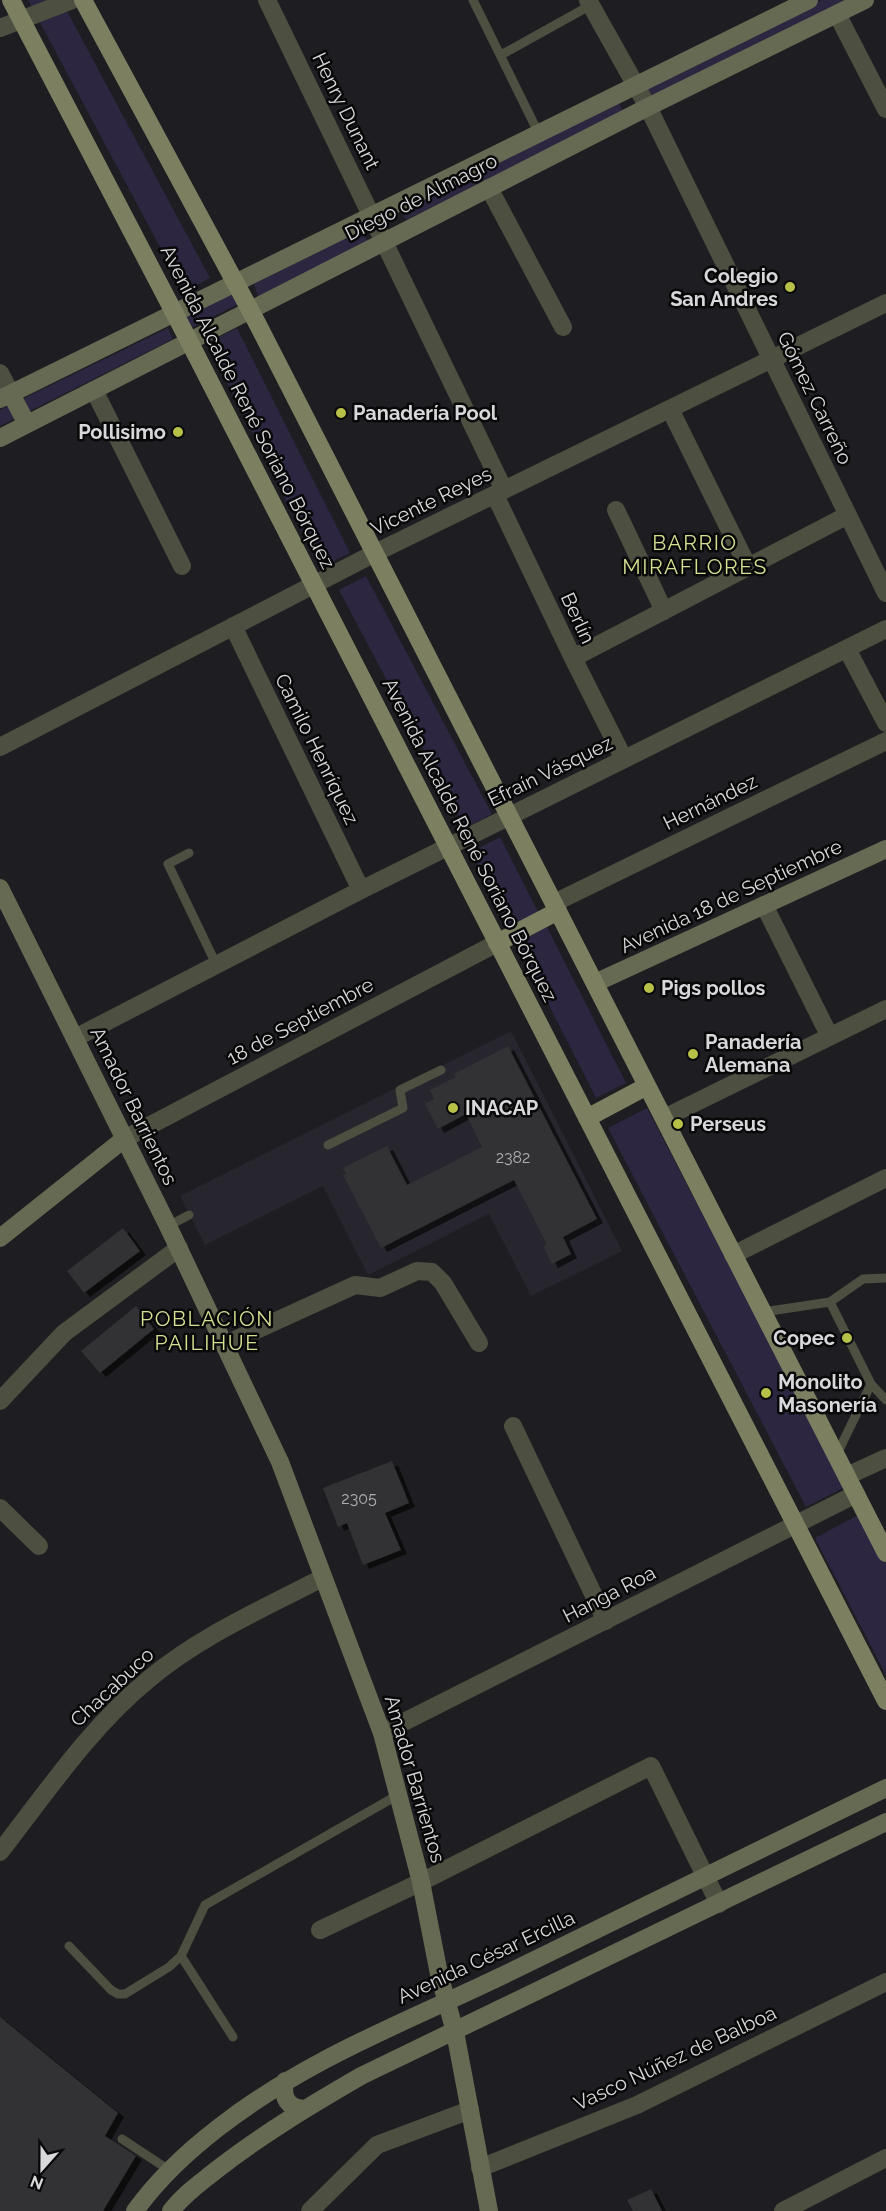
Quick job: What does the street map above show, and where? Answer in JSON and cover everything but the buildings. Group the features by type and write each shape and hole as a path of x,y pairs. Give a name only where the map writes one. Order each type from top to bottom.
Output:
{"main road":[{"name":"Avenida Alcalde René Soriano Bórquez","path":"11,0 189,341 886,1701"},
{"path":"83,0 250,310 886,1553"},
{"name":"Diego de Almagro","path":"6,396 809,0"},
{"name":"Diego de Almagro","path":"0,438 648,107 865,0"},
{"path":"6,396 27,424"},
{"name":"Avenida 18 de Septiembre","path":"595,983 885,851"},
{"name":"Amador Barrientos","path":"0,888 226,1344 280,1461 382,1733 421,1882 446,2002 455,2032 489,2211"},
{"path":"497,943 556,907"},
{"path":"587,1118 647,1086"},
{"path":"0,1238 124,1139"},
{"name":"Avenida César Ercilla","path":"135,2211 169,2170 232,2117 285,2081 333,2053 446,2002 705,1878 886,1788"},
{"path":"176,2205 234,2156 305,2109 361,2076 886,1822"},
{"path":"285,2081 284,2098 289,2105 296,2109 305,2109"},
{"path":"169,2170 179,2183 176,2205"}],"street":[{"path":"0,28 72,0"},
{"name":"Henry Dunant","path":"267,0 384,242"},
{"name":"Gómez Carreño","path":"589,3 648,107 886,593"},
{"path":"837,14 886,109"},
{"path":"489,188 563,327"},
{"name":"Berlín","path":"384,242 573,658 624,759"},
{"name":"Vicente Reyes","path":"0,747 375,553 886,303"},
{"path":"0,373 6,396"},
{"path":"94,390 182,566"},
{"path":"670,409 748,567"},
{"path":"616,510 664,611"},
{"path":"573,658 848,515"},
{"name":"Camilo Henríquez","path":"233,626 361,890"},
{"name":"Efraín Vásquez","path":"75,1038 361,890 886,629"},
{"path":"847,649 886,723"},
{"name":"Hernández","path":"556,907 886,741"},
{"path":"764,905 829,1035"},
{"name":"18 de Septiembre","path":"124,1139 497,943"},
{"path":"664,1118 886,1009"},
{"path":"733,1255 886,1178"},
{"path":"0,1401 64,1333 179,1248"},
{"path":"226,1344 355,1285 380,1288 417,1271 432,1272 443,1283 479,1343"},
{"path":"513,1426 606,1621"},
{"path":"847,1476 886,1458"},
{"name":"Hanga Roa","path":"382,1733 856,1494"},
{"path":"0,1508 39,1546"},
{"name":"Chacabuco","path":"0,1852 86,1741 147,1680 179,1656 218,1633 322,1578"},
{"path":"320,1930 421,1882 651,1766 719,1904"},
{"name":"Vasco Núñez de Balboa","path":"480,2168 637,2105 886,1982"},
{"path":"310,2211 377,2145 470,2110"},
{"path":"783,2211 886,2158"}],"lane":[{"path":"473,0 539,134"},
{"path":"501,54 589,3"},
{"path":"189,853 168,864 217,966"},
{"path":"328,1145 403,1108 400,1090 441,1070"},
{"path":"168,1226 189,1215"},
{"path":"763,1312 830,1302 863,1279 886,1278"},
{"path":"830,1302 871,1384 886,1400"},
{"path":"836,1455 871,1384"},
{"path":"69,1946 111,1990 118,1994 125,1994 169,1967 181,1956 205,1905 398,1795"},
{"path":"181,1956 233,2037"},
{"path":"122,2139 169,2170"}],"shaded area":[{"path":"28,0 61,0 210,278 184,292"},
{"path":"822,0 851,0 654,98 647,86"},
{"path":"617,100 624,113 406,220 402,212"},
{"path":"361,230 368,242 258,297 254,284"},
{"path":"233,293 238,304 191,328 185,317"},
{"path":"168,328 173,339 0,426 0,410"},
{"path":"237,328 350,553 320,568 207,343"},
{"path":"366,576 492,814 465,828 339,590"},
{"path":"500,837 538,912 509,927 471,852"},
{"path":"547,927 626,1083 596,1098 517,942"},
{"name":"INACAP","path":"511,1031 622,1251 531,1296 489,1214 368,1275 323,1186 205,1245 180,1196"},
{"path":"647,1108 845,1487 806,1507 608,1128"},
{"path":"860,1514 886,1564 886,1675 815,1538"}],"place":[{"name":"Colegio San Andres","path":"790,287"},
{"name":"Panadería Pool","path":"341,413"},
{"name":"Pollisimo","path":"178,432"},
{"name":"Pigs pollos","path":"649,988"},
{"name":"Panadería Alemana","path":"693,1054"},
{"name":"INACAP","path":"453,1108"},
{"name":"Perseus","path":"678,1124"},
{"name":"Copec","path":"847,1338"},
{"name":"Monolito Masonería","path":"766,1393"}],"district":[{"name":"BARRIO MIRAFLORES","path":"695,555"},
{"name":"POBLACIÓN PAILIHUE","path":"207,1331"}]}
